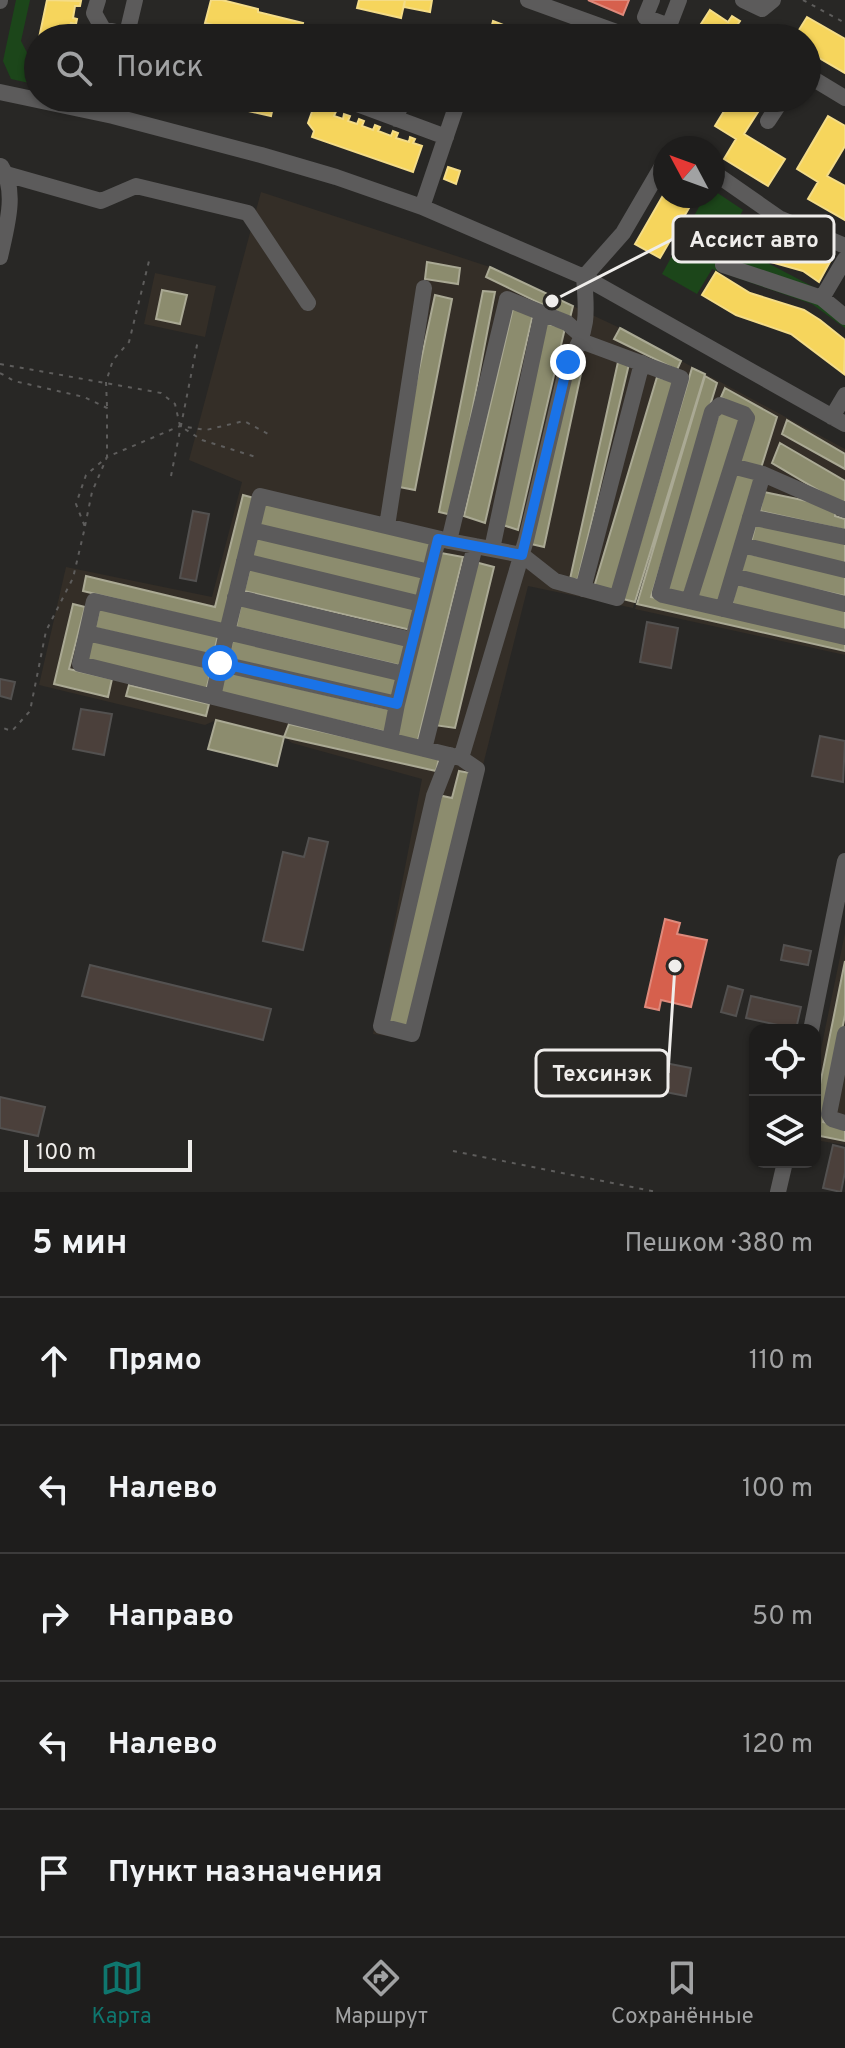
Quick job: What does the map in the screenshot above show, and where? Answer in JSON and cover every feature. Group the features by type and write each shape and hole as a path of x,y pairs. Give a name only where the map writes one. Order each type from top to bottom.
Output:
{"street":[{"path":"98,0 94,13 100,24"},
{"path":"133,24 135,0"},
{"path":"528,0 594,24"},
{"path":"652,0 645,17 664,24"},
{"path":"670,24 679,0"},
{"path":"743,0 762,9 773,0"},
{"path":"821,83 845,98"},
{"path":"0,92 24,97"},
{"path":"94,112 336,177 422,207 584,277 839,420 845,395"},
{"path":"378,112 446,137"},
{"path":"396,119 398,112"},
{"path":"422,207 454,112"},
{"path":"768,121 774,112"},
{"path":"0,257 9,212 3,170 101,201 136,186 248,213 308,303"},
{"path":"725,180 779,218 845,246"},
{"path":"404,674 94,601 80,664 456,756 477,769 412,1034 381,1026 434,796 456,756 522,555 568,362 582,338 588,315 584,277 623,233 653,182"},
{"path":"822,298 845,259"},
{"path":"723,265 822,298 845,317"},
{"path":"387,526 424,288"},
{"path":"213,697 260,496 443,540 522,555 555,581 617,598 681,378 582,338 567,323 507,299 443,540 429,572 390,740"},
{"path":"424,749 483,548 542,313"},
{"path":"583,589 642,363"},
{"path":"689,601 747,418 720,405 712,412 659,588 663,595 723,609 845,637"},
{"path":"732,466 763,474 845,510"},
{"path":"723,609 763,474"},
{"path":"750,517 845,537"},
{"path":"252,530 429,572"},
{"path":"742,545 845,570"},
{"path":"244,561 421,604"},
{"path":"733,576 845,604"},
{"path":"235,597 412,640"},
{"path":"87,633 397,704"},
{"path":"812,1024 845,861"},
{"path":"845,1034 840,1086 829,1114 832,1119 845,1123"},
{"path":"778,1192 784,1168"}],"path":[{"path":"803,0 845,23"},
{"path":"0,727 12,731 30,711 46,631 73,578 92,492 107,457 106,382 113,360 129,342 150,257"},
{"path":"171,476 198,340"},
{"path":"0,364 161,393 175,404 180,426 202,440 259,458"},
{"path":"0,373 14,381 84,397 107,408"},
{"path":"85,527 76,504 86,475 107,457 180,426 206,430 244,421 272,436"},
{"path":"453,1151 657,1192"}],"shaded area":[{"path":"261,192 490,267 620,328 845,449 845,655 635,609 689,424 633,608 528,586 414,1040 373,1034 422,779 216,720 205,725 39,685 66,567 212,597 242,482 189,460"},
{"path":"155,273 216,286 205,337 144,324"},
{"path":"845,933 845,1145 821,1141 821,1049"}],"green space":[{"path":"16,0 30,0 21,41 24,47 24,82 11,79 3,61"},
{"path":"725,198 743,210 726,241 821,291 845,308 845,328 812,304 712,269 697,294 662,274 698,208 725,208"}],"building: Жильё":[{"path":"47,0 81,1 80,6 75,6 73,18 77,19 76,24 42,24"},
{"path":"211,0 222,0 303,23 209,24 205,23"},
{"path":"359,0 405,0 401,18 357,8"},
{"path":"405,0 432,0 430,12 404,7"},
{"path":"710,10 728,22 732,16 740,21 738,24 701,24"},
{"path":"807,17 819,24 803,24"},
{"path":"821,25 845,39 845,73 821,59"},
{"path":"312,112 336,112 334,116 343,119 344,114 350,116 348,121 357,124 359,119 364,121 362,126 373,130 375,125 380,127 378,131 391,136 393,131 398,133 396,138 409,142 410,137 415,139 413,143 422,146 413,172 312,137 314,131 308,123"},
{"path":"724,112 758,112 744,134 785,159 768,186 725,160 736,139 715,126"},
{"path":"828,116 845,126 845,146 827,176 845,186 845,220 808,199 818,182 797,169"},
{"path":"448,167 460,171 456,184 444,179"},
{"path":"656,208 689,208 660,258 635,244"},
{"path":"744,220 775,238 814,249 831,260 819,282 803,271 764,260 732,241"},
{"path":"716,272 750,293 804,310 820,320 845,340 844,374 791,334 736,315 702,295"}],"building: Торговля":[{"path":"588,0 629,0 623,15"},
{"path":"665,919 680,923 677,934 707,940 691,1007 661,1000 659,1010 645,1007"}],"building: Промзона":[{"path":"427,262 460,268 458,284 425,279"},
{"path":"490,267 573,306 570,318 486,277"},
{"path":"162,290 187,295 180,324 156,319"},
{"path":"483,291 495,292 452,515 439,512"},
{"path":"435,295 452,299 415,490 394,486"},
{"path":"513,308 533,314 485,523 464,516"},
{"path":"544,323 565,328 518,530 500,524"},
{"path":"620,328 681,361 677,370 614,339"},
{"path":"618,362 629,364 578,579 570,579"},
{"path":"572,367 582,369 544,547 531,544"},
{"path":"692,368 705,374 635,602 623,599"},
{"path":"705,376 717,383 651,597 845,641 845,651 637,604"},
{"path":"657,377 676,382 615,592 594,587"},
{"path":"725,388 777,417 761,468 739,461 753,416 721,397"},
{"path":"720,410 741,416 684,595 664,589"},
{"path":"787,420 845,454 845,469 782,434"},
{"path":"780,443 845,481 845,506 772,463"},
{"path":"736,471 759,478 721,603 696,597"},
{"path":"764,492 836,507 835,516 845,519 845,530 760,511"},
{"path":"243,495 254,498 223,625 83,591 86,576 215,607"},
{"path":"265,502 432,542 426,566 259,527"},
{"path":"756,523 845,543 845,565 751,543"},
{"path":"257,536 424,575 419,597 252,558"},
{"path":"441,553 463,557 417,744 395,738"},
{"path":"745,553 845,574 845,596 741,573"},
{"path":"475,562 494,567 455,728 434,725"},
{"path":"250,568 416,607 411,630 244,591"},
{"path":"736,584 845,609 845,631 732,605"},
{"path":"73,604 85,607 69,669 112,679 108,697 54,684"},
{"path":"241,604 408,643 402,666 236,627"},
{"path":"100,607 218,636 213,656 95,628"},
{"path":"92,639 212,668 206,690 87,661"},
{"path":"233,639 399,678 394,699 228,660"},
{"path":"225,671 392,710 386,732 220,693"},
{"path":"129,685 209,704 206,716 126,696"},
{"path":"216,720 284,737 277,766 208,749"},
{"path":"289,724 439,758 436,771 284,737"},
{"path":"459,771 470,773 409,1029 386,1023 438,795 452,798"},
{"path":"845,961 845,1015 823,1122 845,1127 845,1141 821,1136 821,1079"}],"building: Прочее":[{"path":"193,511 209,514 196,581 180,578"},
{"path":"647,622 678,628 671,668 640,662"},
{"path":"0,679 15,682 11,699 0,696"},
{"path":"81,709 112,714 104,755 73,749"},
{"path":"820,736 845,741 843,782 812,776"},
{"path":"309,838 328,842 303,950 263,941 283,852 304,857"},
{"path":"784,945 811,951 808,965 781,960"},
{"path":"90,965 271,1009 263,1040 82,996"},
{"path":"728,986 743,990 736,1016 721,1012"},
{"path":"751,996 801,1007 797,1024 773,1024 746,1018"},
{"path":"660,1062 691,1068 686,1096 655,1090"},
{"path":"0,1097 45,1107 38,1136 0,1128"},
{"path":"833,1145 845,1148 841,1192 823,1188"}],"place":[{"name":"Ассист авто","path":"552,301"},
{"name":"Техсинэк","path":"675,966"}],"route":[{"path":"220,663 397,704 438,539 522,555 568,362"}]}
